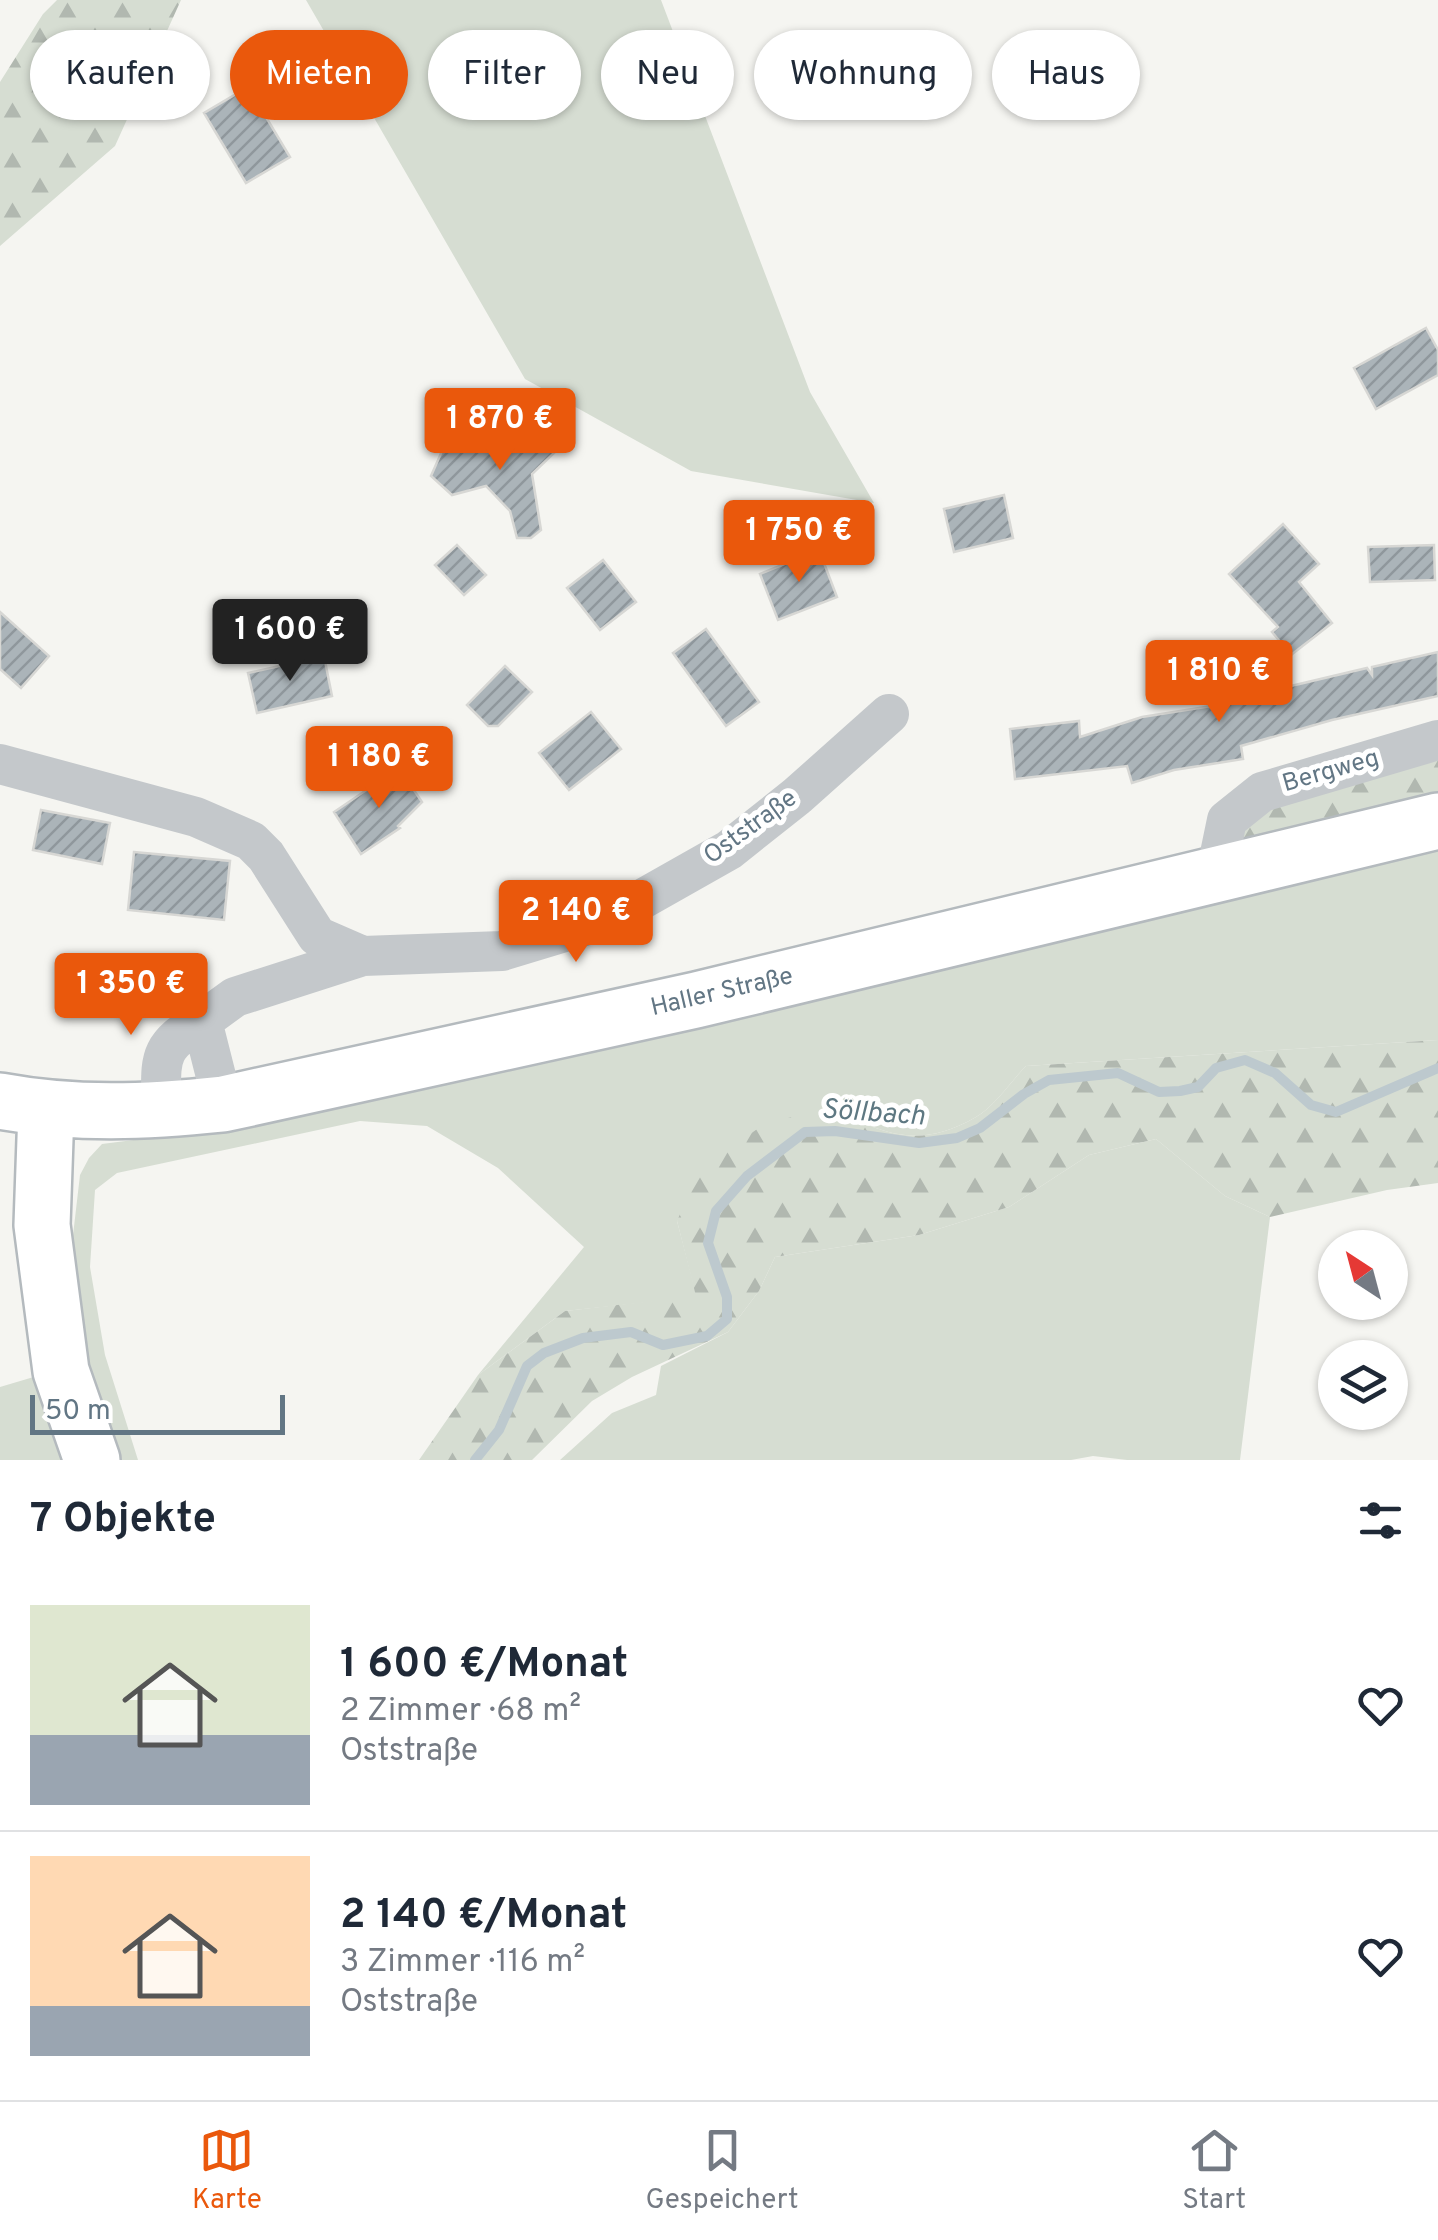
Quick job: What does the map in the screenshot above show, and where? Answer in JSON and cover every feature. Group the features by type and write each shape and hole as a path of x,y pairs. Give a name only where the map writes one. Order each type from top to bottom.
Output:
{"main road":[{"name":"Haller Straße","path":"23,1105 161,1111 223,1104 696,1000 1438,821"},
{"path":"23,1105 61,1371 92,1460"}],"street":[{"name":"Oststraße","path":"161,1111 162,1055 178,1034 235,998 363,956 502,951 606,919 729,850 889,714"},
{"name":"Bergweg","path":"1216,873 1227,820 1262,792 1438,740"},
{"name":"Oststraße","path":"0,764 196,817 251,841 266,856 318,936 363,956"},
{"path":"202,1021 223,1104"}],"green space":[{"path":"57,0 181,0 167,30 33,30"},
{"path":"306,0 661,0 672,30 601,30 601,120 707,120 810,392 874,503 691,471 525,379 375,120 408,120 408,30 323,30"},
{"path":"30,35 30,120 127,120 115,146 0,246 0,82"},
{"path":"1438,746 1438,795 1234,843 1270,798"},
{"path":"1438,839 1438,1040 1026,1066 976,1117 918,1136 884,1131 827,1107 677,1221 697,1297 565,1311 478,1375 584,1247 498,1168 427,1126 360,1121 117,1173 95,1190 90,1267 105,1355 138,1460 116,1460 85,1365 70,1261 80,1175 102,1144 235,1127"},
{"path":"1438,1040 1438,1183 1387,1190 1270,1217 1225,1196 1156,1139 1089,1155 1009,1207 919,1235 775,1257 759,1291 728,1332 632,1377 592,1401 532,1460 419,1460 478,1375 565,1311 696,1296 677,1221 700,1169 763,1125 827,1107 884,1131 918,1136 976,1117 1026,1066"},
{"path":"1156,1139 1225,1196 1270,1217 1240,1460 1127,1460 1093,1456 1071,1460 560,1460 612,1413 656,1395 661,1366 728,1332 759,1291 775,1257 919,1235 1009,1207 1089,1155"},
{"path":"37,1376 63,1460 0,1460 0,1387"}],"building":[{"path":"230,98 230,120 268,120 290,157 246,183 208,120 210,109"},
{"path":"1426,328 1438,350 1438,375 1376,409 1354,368"},
{"path":"524,418 554,453 532,474 541,530 531,538 517,538 510,511 486,486 452,495 431,476 442,451 508,434"},
{"path":"1004,495 1013,538 954,552 944,509"},
{"path":"1283,524 1319,564 1299,582 1332,623 1291,655 1272,632 1278,627 1229,574"},
{"path":"457,545 486,575 464,595 435,565"},
{"path":"1434,545 1435,580 1370,582 1368,547"},
{"path":"819,550 837,597 778,620 760,574"},
{"path":"603,560 636,602 600,630 567,588"},
{"path":"0,612 49,656 21,688 0,669"},
{"path":"706,629 759,702 726,726 673,653"},
{"path":"1438,652 1438,696 1241,746 1243,759 1174,770 1132,783 1127,766 1015,779 1010,729 1079,721 1080,737 1142,717 1275,696 1274,690 1367,668 1372,675 1372,667"},
{"path":"324,656 332,696 257,713 248,673"},
{"path":"505,666 532,692 498,726 488,726 467,705"},
{"path":"591,712 621,749 569,790 539,753"},
{"path":"399,768 422,802 400,828 361,854 334,812"},
{"path":"41,810 110,823 102,864 33,850"},
{"path":"134,852 230,861 224,920 128,910"}],"waterway":[{"name":"Söllbach","path":"475,1460 499,1430 527,1366 544,1353 583,1338 631,1332 663,1345 707,1336 727,1319 727,1297 708,1243 716,1211 747,1176 805,1132 835,1131 919,1143 957,1138 980,1128 1049,1080 1118,1073 1159,1092 1180,1091 1198,1087 1216,1068 1245,1060 1275,1073 1311,1105 1336,1112 1438,1068"}]}
